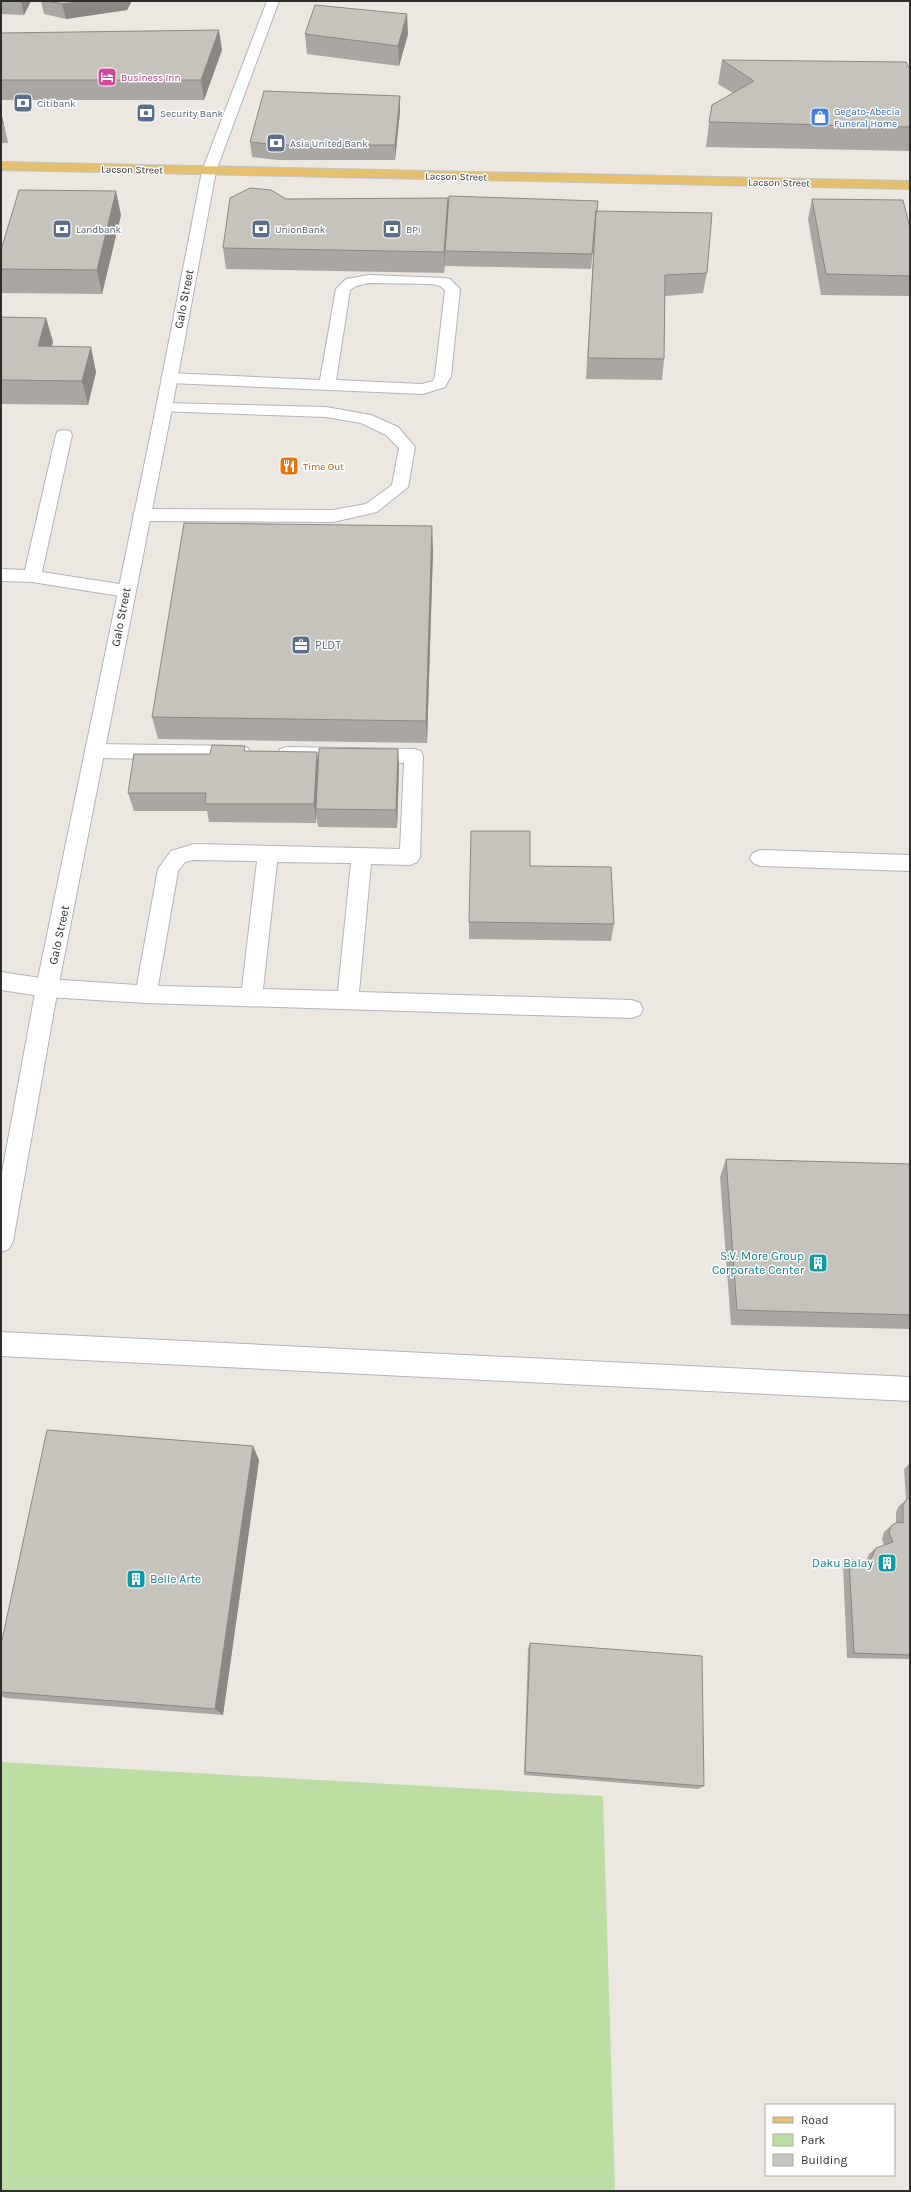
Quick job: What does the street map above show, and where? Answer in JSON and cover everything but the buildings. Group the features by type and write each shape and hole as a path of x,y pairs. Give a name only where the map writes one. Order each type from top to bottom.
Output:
{"main road":[{"name":"Lacson Street","path":"1,166 910,185"}],"street":[{"name":"Galo Street","path":"1,1241 48,988 78,844 94,751 164,408 209,171 273,1"},
{"path":"169,378 327,386 423,389 439,384 443,376 453,289 445,282 432,280 369,279 351,282 343,289 327,386"},
{"path":"141,515 333,516 371,508 400,487 407,447 392,431 365,419 326,412 255,412 164,408"},
{"path":"32,576 64,435"},
{"path":"1,575 32,576 126,591"},
{"path":"94,751 414,756 410,857 194,852 178,856 168,869 146,994"},
{"path":"252,997 268,853"},
{"path":"348,1000 362,855"},
{"path":"760,858 910,863"},
{"path":"1,981 48,988 146,994 632,1009"},
{"path":"1,1344 910,1389"}],"green space":[{"path":"1,1762 603,1796 615,2191 1,2191"}],"place":[{"name":"Business Inn","path":"107,77"},
{"name":"Citibank","path":"23,103"},
{"name":"Security Bank","path":"146,113"},
{"name":"Gegato-Abecia Funeral Home","path":"820,117"},
{"name":"Asia United Bank","path":"276,143"},
{"name":"Landbank","path":"62,229"},
{"name":"UnionBank","path":"261,229"},
{"name":"BPI","path":"392,229"},
{"name":"Time Out","path":"289,466"},
{"name":"PLDT","path":"301,645"},
{"name":"S.V. More Group Corporate Center","path":"818,1263"},
{"name":"Daku Balay","path":"887,1563"},
{"name":"Belle Arte","path":"136,1579"}]}
